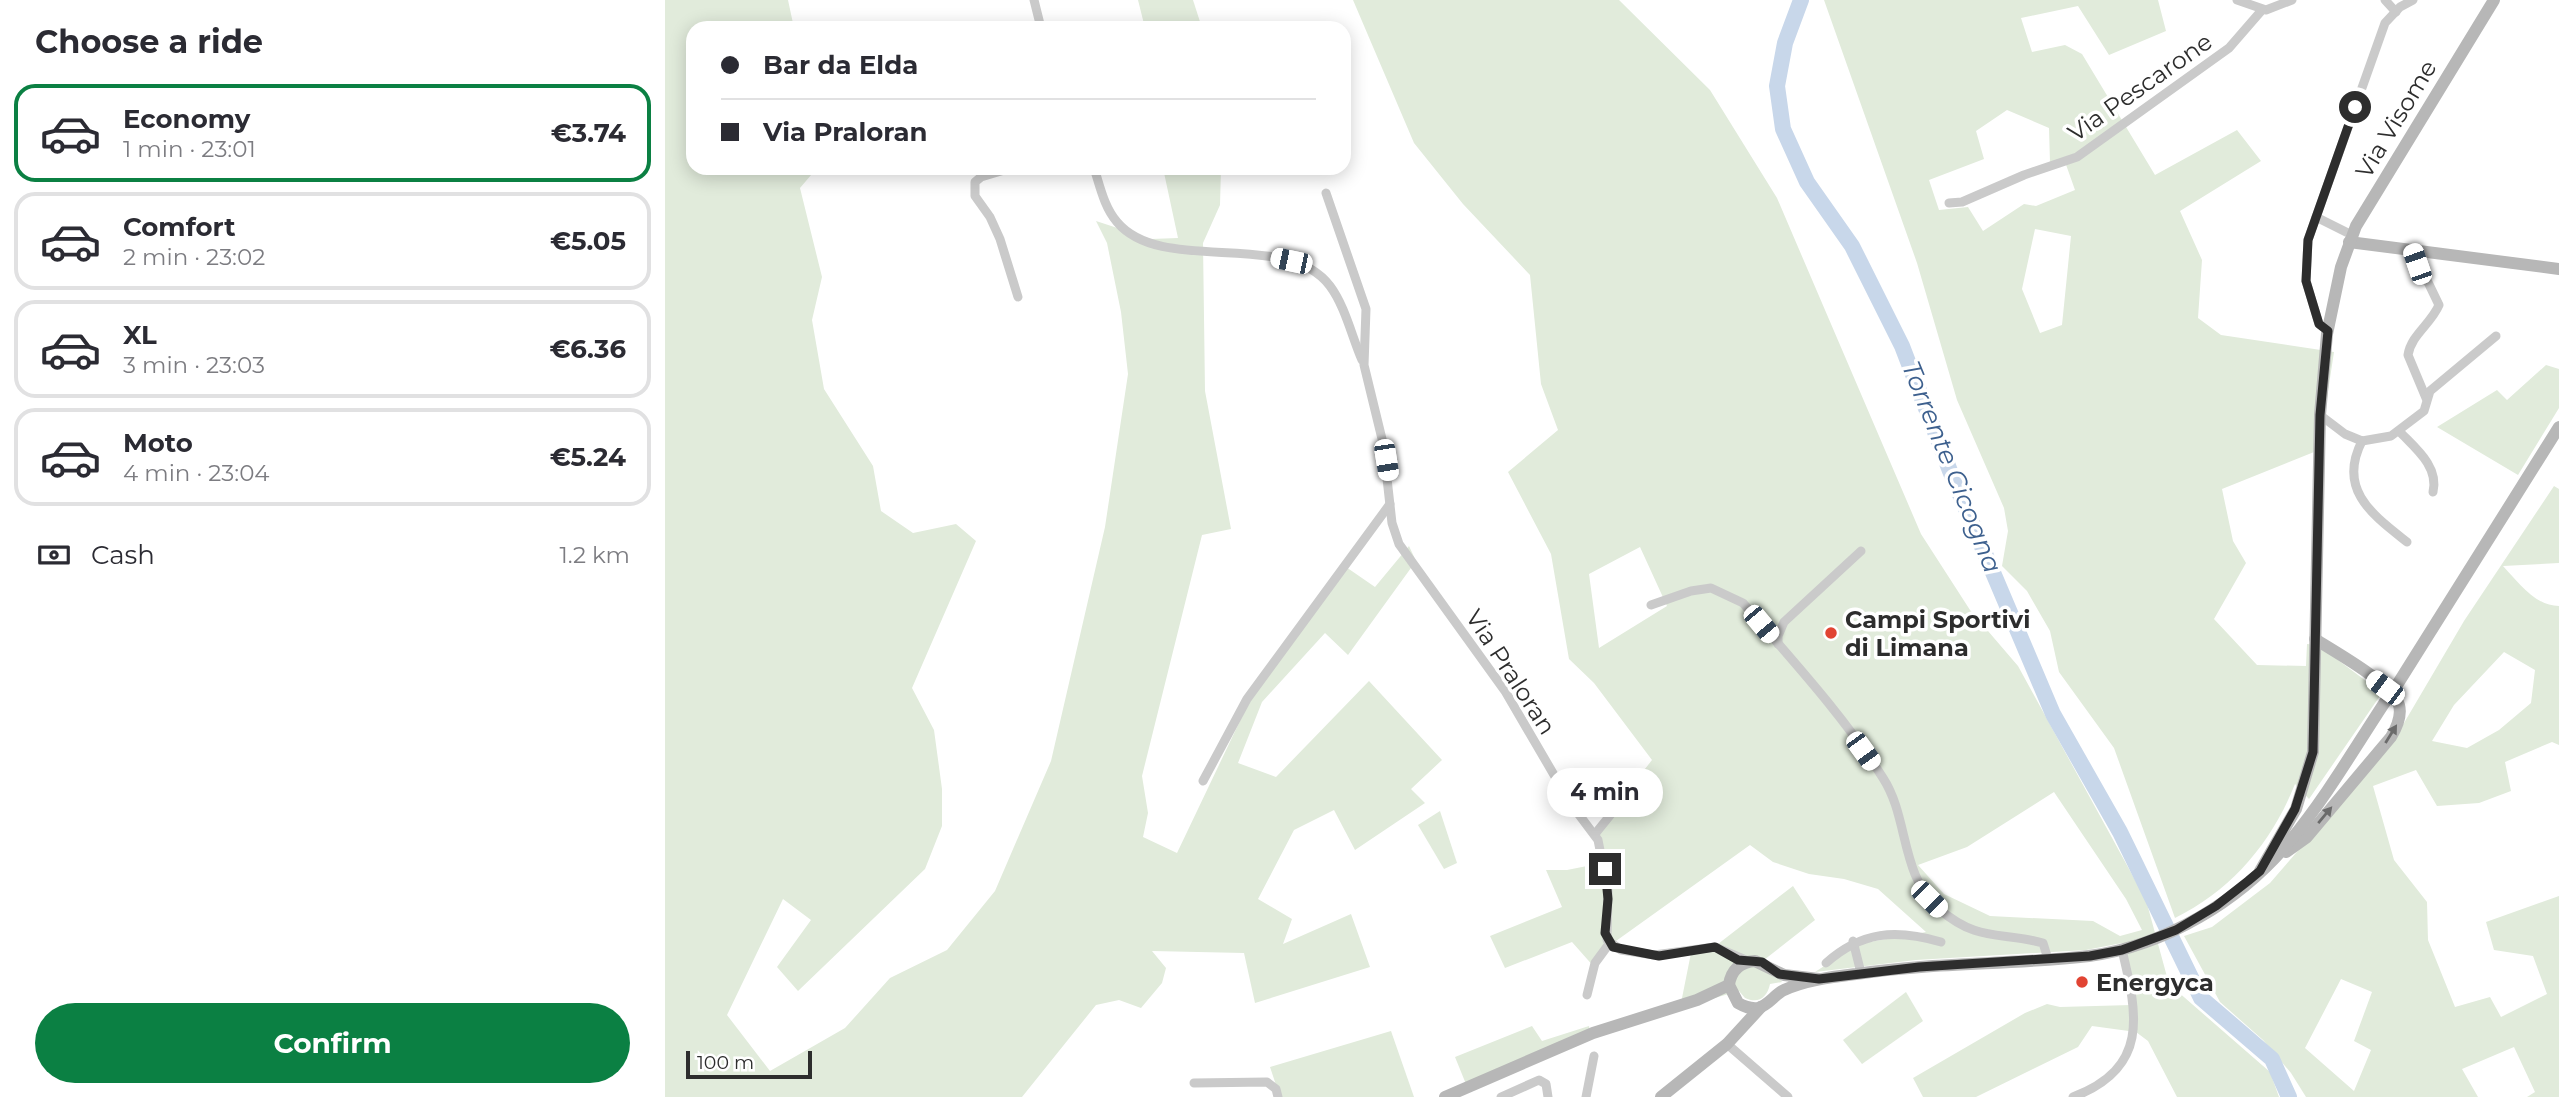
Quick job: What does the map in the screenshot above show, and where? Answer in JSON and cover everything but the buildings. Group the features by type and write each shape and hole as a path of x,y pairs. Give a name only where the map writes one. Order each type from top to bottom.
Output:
{"street":[{"path":"1034,0 1039,21"},
{"path":"2237,0 2262,10 2292,0"},
{"path":"2385,0 2396,12"},
{"path":"2328,331 2316,317 2306,281 2308,240 2385,23 2413,0"},
{"name":"Via Visome","path":"2260,871 2295,809 2310,770 2315,725 2320,415 2328,331 2350,238 2494,0"},
{"name":"Via Pescarone","path":"1949,203 1962,202 2025,175 2077,157 2229,48 2262,10"},
{"path":"988,175 981,177 974,189 975,196 990,217 1000,239 1019,297"},
{"name":"Via Praloran","path":"1096,175 1108,209 1129,234 1154,244 1291,261 1321,277 1331,287 1364,365 1383,443 1390,504 1399,544 1505,691 1571,804 1595,834 1603,854 1607,883 1605,933 1609,944"},
{"name":"Via Praloran","path":"1326,193 1366,309 1364,365"},
{"path":"2316,218 2350,238 2413,251 2559,269"},
{"path":"2413,251 2439,306 2434,316 2414,338 2408,355 2426,398"},
{"path":"2320,415 2345,434 2362,442 2392,436 2424,411 2430,391 2496,336"},
{"path":"2260,871 2288,843 2397,685 2559,427"},
{"path":"2399,431 2432,470 2436,481 2433,492"},
{"path":"2362,442 2354,467 2359,497 2380,520 2407,542"},
{"path":"1203,781 1247,699 1390,504"},
{"path":"1779,645 1778,636 1784,622 1861,551"},
{"path":"1651,605 1691,591 1711,588 1743,603 1884,778 1910,863 1929,899 1952,919 1983,934 2043,943 2048,959"},
{"path":"1661,1097 1727,1044 1774,995 1819,979 2122,950 2197,919 2307,837 2391,737 2400,717 2399,704 2385,688 2315,639"},
{"path":"1595,834 1641,777"},
{"path":"1826,962 1853,941 1901,934 1941,942"},
{"path":"1853,941 1861,973"},
{"path":"1587,995 1595,963 1609,944 1627,952 1654,956 1707,947 1723,950 1735,958 1762,962 1773,971 1819,979"},
{"path":"1723,950 1742,1023 1737,1032"},
{"path":"2073,1097 2098,1086 2113,1073 2125,1058 2134,1038 2133,999 2122,950"},
{"path":"1445,1097 1593,1032 1697,1000 1731,979 1748,961"},
{"path":"1773,971 1776,979 1774,995"},
{"path":"1697,1000 1761,1007"},
{"path":"1727,1044 1787,1097"},
{"path":"1586,1097 1594,1056"},
{"path":"1501,1097 1539,1080 1545,1083 1549,1097"},
{"path":"1194,1083 1267,1082 1276,1089 1278,1097"}],"green space":[{"path":"665,0 788,0 792,21 686,21 686,175 811,175 800,188 822,277 812,320 824,389 873,466 881,511 913,533 956,524 976,541 912,688 934,730 942,789 942,826 925,869 798,991 777,967 811,920 783,899 727,1015 770,1071 845,1028 890,978 947,950 995,891 1051,761 1105,527 1128,374 1121,312 1107,243 1096,221 1151,239 1178,238 1164,175 1221,175 1220,205 1203,243 1205,391 1231,529 1202,535 1142,776 1148,813 1143,837 1177,853 1249,702 1346,567 1375,587 1409,546 1416,561 1348,655 1325,633 1262,702 1238,763 1276,777 1369,681 1442,760 1411,789 1425,803 1355,850 1334,810 1294,830 1258,899 1292,919 1283,944 1351,914 1370,967 1255,1003 1244,953 1152,951 1166,968 1162,983 1141,1008 1119,1000 1096,1005 1022,1097 665,1097"},
{"path":"1138,0 1193,0 1200,21 1143,21"},
{"path":"1353,0 1619,0 1710,90 1777,198 1921,534 1970,610 2018,666 2146,900 2169,984 2270,1072 2279,1097 2177,1097 2148,1041 2136,1032 2092,1026 2078,1047 1976,1097 1923,1097 1913,1078 2025,1013 2047,1004 2060,1007 2131,1005 2122,943 2086,950 1916,960 1815,972 1858,944 1926,932 1878,889 1844,879 1809,874 1773,862 1750,845 1609,946 1595,968 1572,942 1505,968 1490,936 1562,907 1546,870 1567,870 1602,863 1592,836 1652,760 1594,683 1569,659 1551,554 1508,472 1558,430 1541,384 1530,275 1463,204 1414,143","holes":["1640,547 1667,606 1599,648 1589,574","2054,792 2126,899 2142,930 2120,936 2093,921 1990,916 1944,894 1918,865 1967,847"]},
{"path":"1824,0 2158,0 2166,31 2109,55 2078,6 2021,18 2032,52 2065,45 2082,54 2155,175 2237,130 2261,161 2180,211 2202,260 2198,318 2221,335 2334,352 2325,411 2324,448 2222,489 2233,541 2246,563 2214,619 2257,665 2306,666 2307,644 2318,645 2382,693 2309,799 2295,784 2275,825 2248,862 2215,893 2175,918 2114,748 2059,672 2050,631 2027,591 2002,566 2008,531 2004,508 1957,400 1917,263","holes":["2007,110 2049,128 2050,163 2064,159 2075,190 2036,206 2024,204 1983,231 1968,207 1939,210 1929,180 1984,159 1976,131","2035,229 2071,236 2062,325 2040,333 2022,289"]},
{"path":"2546,365 2559,369 2559,408 2518,475 2437,427 2497,390 2507,400"},
{"path":"2554,486 2559,489 2559,563 2503,566 2535,598 2559,606 2559,745 2552,742 2505,762 2511,791 2479,803 2437,806 2416,770 2373,786 2394,860 2427,902 2428,940 2455,1007 2490,997 2501,1017 2547,994 2533,956 2494,950 2486,922 2559,896 2559,1097 2527,1097 2535,1092 2514,1047 2462,1069 2478,1097 2306,1097 2291,1073 2263,1040 2220,1002 2184,936 2212,927 2270,883 2394,740 2464,621","holes":["2504,652 2535,670 2531,703 2499,730 2467,748 2432,741 2454,705","2341,979 2372,992 2354,1041 2371,1050 2354,1091 2305,1048"]},
{"path":"1440,811 1457,863 1444,869 1418,825"},
{"path":"1793,886 1815,920 1764,960 1782,982 1770,984 1764,996 1758,1000 1745,998 1739,991 1680,1008 1691,953 1718,944"},
{"path":"1906,992 1923,1021 1862,1064 1843,1040"},
{"path":"1532,1026 1542,1041 1589,1026 1590,1032 1468,1089 1455,1057"},
{"path":"1391,1031 1414,1097 1280,1097 1270,1067"}],"waterway":[{"name":"Torrente Cicogna","path":"1801,0 1785,43 1777,86 1783,129 1807,182 1852,246 1902,346 1950,471 2053,714 2120,832 2201,998 2272,1059 2289,1097"}],"place":[{"name":"Campi Sportivi di Limana","path":"1831,633"},
{"name":"Energyca","path":"2082,982"}],"route":[{"path":"1605,869 1608,914 1605,933 1611,946 1627,952 1659,956 1715,947 1738,960 1762,962 1779,974 1819,979 1919,967 2090,956 2122,950 2176,930 2197,919 2260,871 2295,809 2310,770 2313,752 2320,415 2328,331 2319,324 2313,311 2306,281 2308,240 2355,107"}]}
